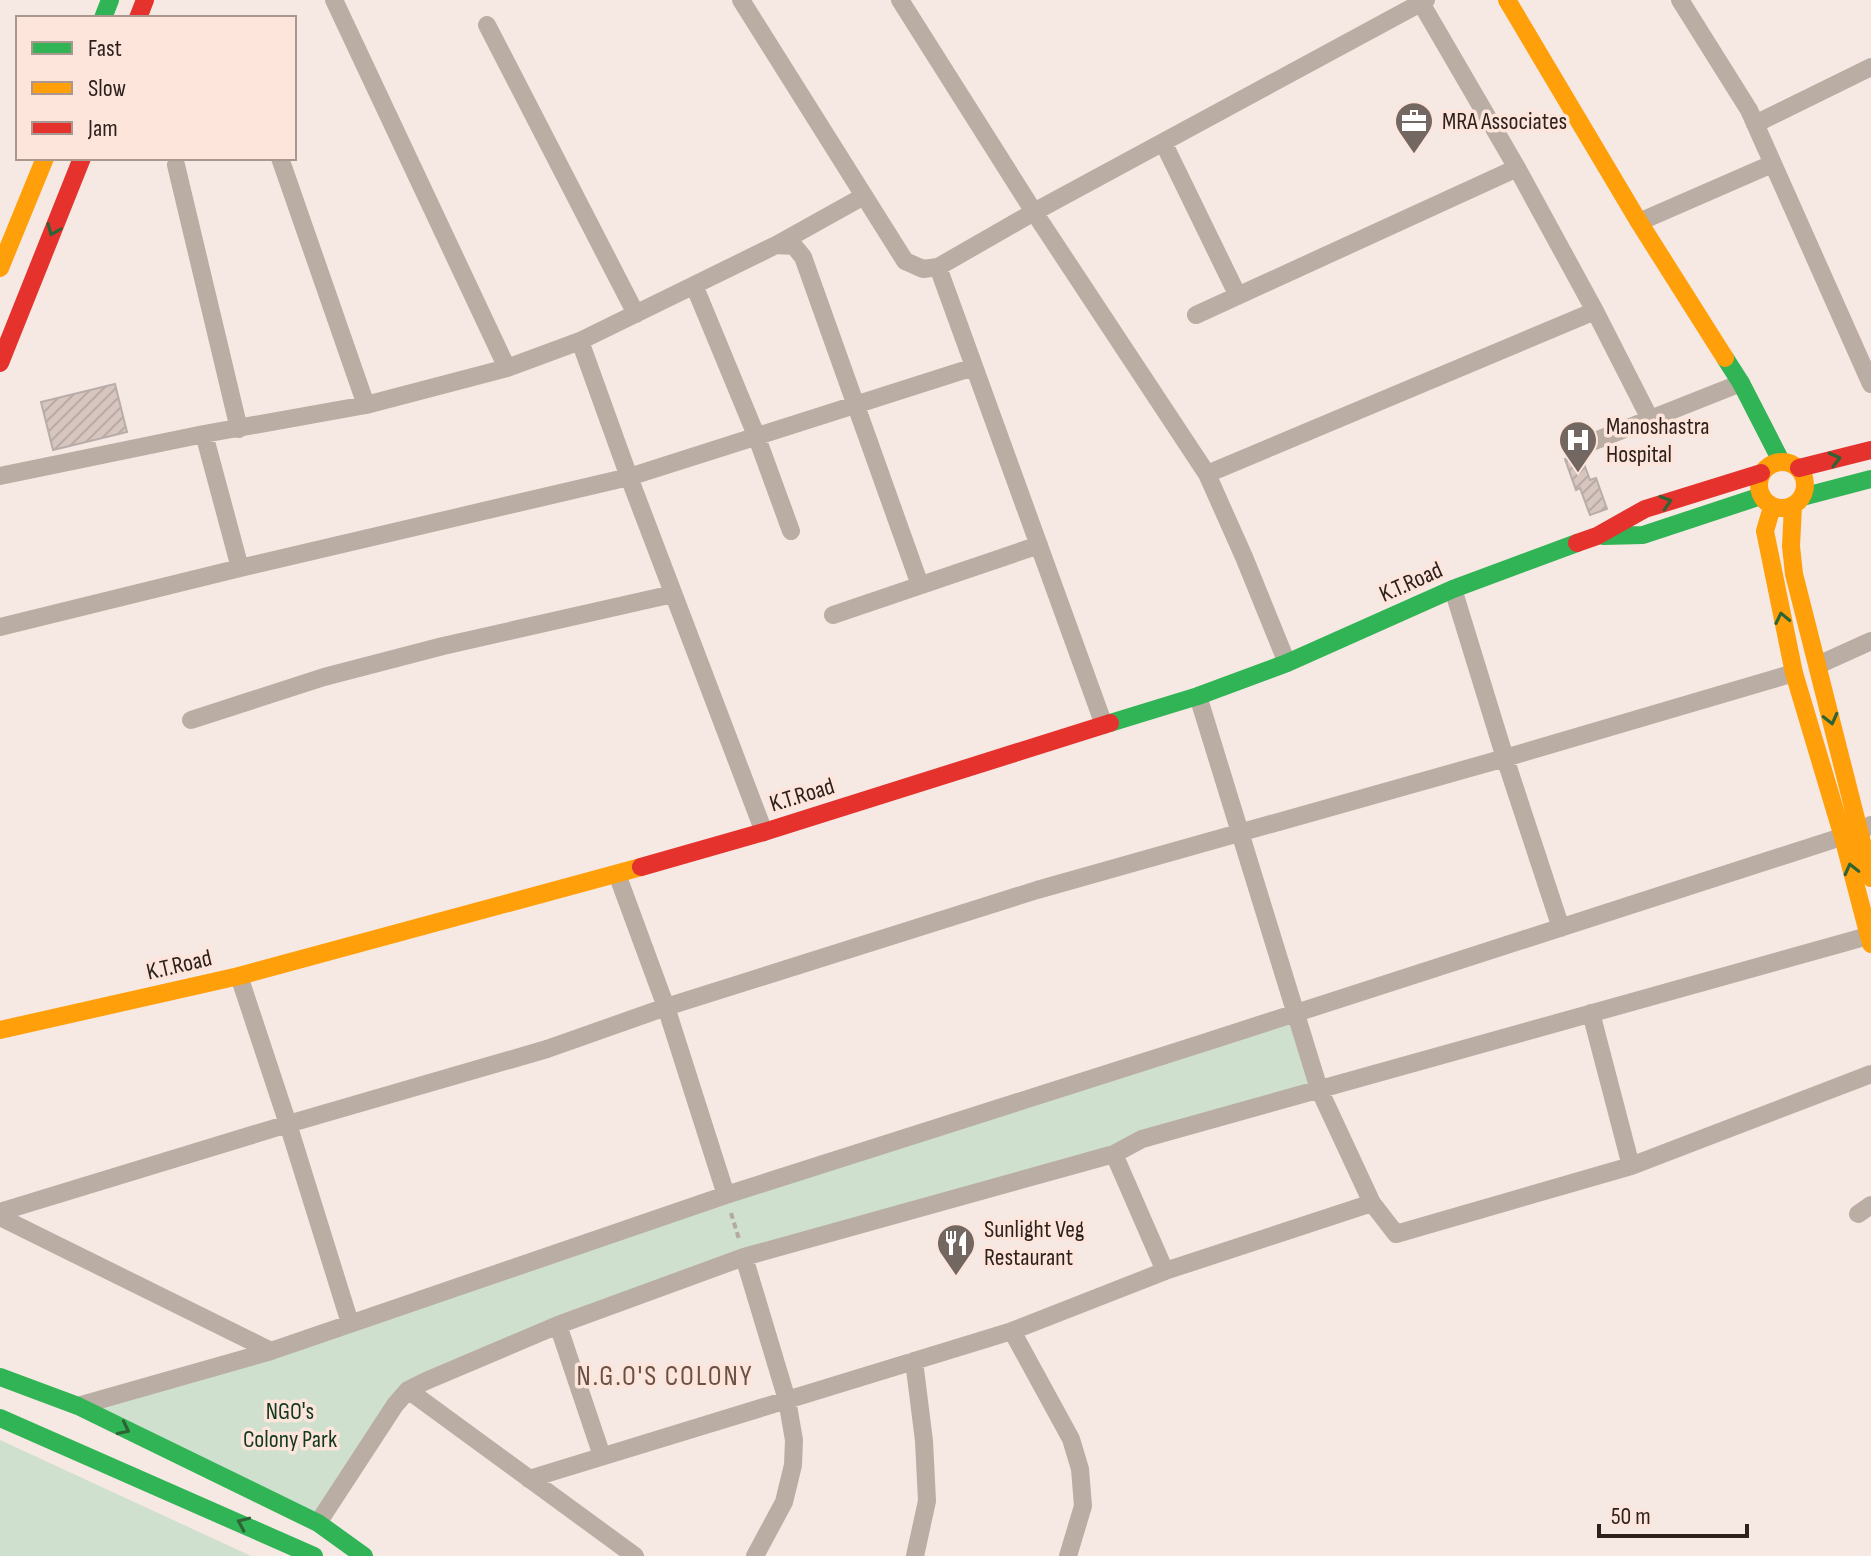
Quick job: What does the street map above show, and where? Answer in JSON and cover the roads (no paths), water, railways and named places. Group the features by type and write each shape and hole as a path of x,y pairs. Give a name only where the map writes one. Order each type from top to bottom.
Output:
{"main road":[{"path":"1507,0 1639,222 1741,383 1781,461"},
{"path":"0,268 44,160"},
{"path":"0,363 81,160"},
{"path":"1799,468 1871,450"},
{"path":"1870,940 1858,831 1794,673 1765,531 1766,502 1758,485 1761,473 1769,464 1781,461 1799,468 1805,482 1798,501 1791,546 1794,574 1871,878"},
{"name":"K.T.Road","path":"0,1030 239,976 617,874 764,832 1198,696 1287,663 1453,589 1597,536 1645,509 1761,473"},
{"path":"1766,502 1783,509 1798,501 1871,479"},
{"name":"K.T.Road","path":"1597,536 1643,535 1766,502"},
{"path":"0,1377 78,1406 318,1523 364,1556"},
{"path":"0,1418 314,1556"}],"street":[{"path":"334,0 507,368"},
{"path":"741,0 905,261 923,269 938,267 1424,1 1595,311 1650,419"},
{"path":"900,0 1034,212 1207,474 1287,663"},
{"path":"1680,0 1749,110 1871,384"},
{"path":"487,25 636,314"},
{"path":"1755,124 1871,67"},
{"path":"1163,142 1238,296"},
{"path":"281,160 366,405"},
{"path":"1639,222 1772,164"},
{"path":"176,165 239,429"},
{"path":"1196,315 1517,168"},
{"path":"0,476 366,405 507,368 580,341 776,245 864,196"},
{"path":"776,245 794,246 803,257 920,585"},
{"path":"938,267 1104,725"},
{"path":"694,285 756,435 791,531"},
{"path":"1207,474 1595,311"},
{"path":"580,341 764,832"},
{"path":"0,627 629,477 974,367"},
{"path":"1577,448 1741,383"},
{"path":"204,434 240,568"},
{"path":"833,615 1039,545"},
{"path":"1453,589 1561,928"},
{"path":"191,720 324,677 443,646 673,594"},
{"path":"1818,665 1871,641"},
{"path":"0,1214 288,1124 547,1049 666,1007 1037,890 1794,673"},
{"path":"1198,696 1319,1089 1372,1203 1396,1234 1631,1166 1871,1074"},
{"path":"78,1406 271,1351 727,1198 1858,831"},
{"path":"617,874 666,1007 727,1198"},
{"path":"318,1523 408,1390 742,1249 1114,1154 1142,1139 1591,1013 1870,940"},
{"path":"239,976 350,1323"},
{"path":"1591,1013 1631,1166"},
{"path":"1114,1154 1165,1271"},
{"path":"529,1479 1012,1331 1165,1271 1372,1203"},
{"path":"0,1214 271,1351"},
{"path":"742,1249 787,1400 794,1440 793,1465 784,1502 755,1556"},
{"path":"558,1325 602,1456"},
{"path":"1012,1331 1071,1439 1080,1469 1083,1506 1068,1556"},
{"path":"914,1361 924,1441 927,1501 915,1556"},
{"path":"408,1390 635,1556"}],"place":[{"name":"MRA Associates","path":"1414,155"},
{"name":"Manoshastra Hospital","path":"1578,474"},
{"name":"Sunlight Veg Restaurant","path":"956,1277"}],"district":[{"name":"N.G.O'S COLONY","path":"665,1376"}],"park label":[{"name":"NGO's Colony Park","path":"290,1425"}]}
